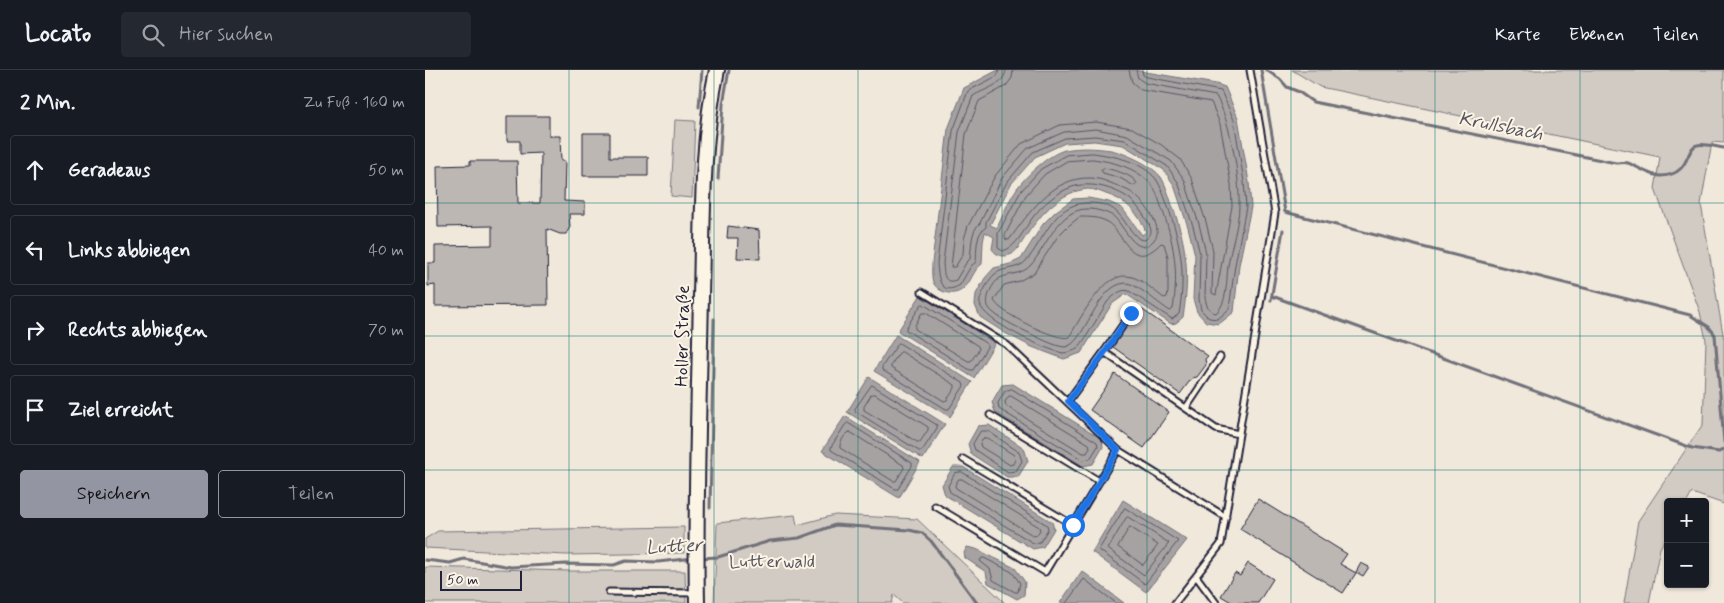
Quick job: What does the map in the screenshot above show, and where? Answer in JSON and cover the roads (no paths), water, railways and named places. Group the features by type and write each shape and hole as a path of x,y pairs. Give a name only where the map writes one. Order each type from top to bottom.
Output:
{"street":[{"name":"Holler Straße","path":"697,598 699,388 705,166 708,125 717,70"}],"lane":[{"path":"1175,603 1221,544 1275,213 1250,70"},
{"path":"922,292 1007,344 1118,450 1225,517"},
{"path":"1068,401 1105,352 1131,313"},
{"path":"1105,352 1216,429 1239,434"},
{"path":"1186,408 1220,357"},
{"path":"990,416 1099,481"},
{"path":"935,506 1045,572 1118,450"},
{"path":"963,459 1073,525"},
{"path":"1196,576 1216,603"},
{"path":"609,592 697,598"}],"water":[{"path":"998,70 1134,70 1225,87 1238,118 1249,182 1251,207 1239,265 1234,312 1219,324 1206,322 1197,312 1193,299 1195,255 1174,185 1164,170 1123,145 1094,141 1065,143 1035,157 1011,184 990,225 997,228 1018,187 1039,165 1059,152 1076,148 1105,149 1138,160 1161,177 1181,233 1187,274 1183,317 1176,323 1171,324 1126,294 1112,304 1081,353 1064,359 1032,347 980,317 975,305 976,294 985,278 994,268 1021,259 1043,224 1055,212 1073,199 1088,198 1109,202 1122,208 1142,235 1146,232 1136,213 1126,204 1090,189 1069,194 1053,204 1039,218 1012,254 1001,256 996,253 992,249 994,237 985,232 982,264 966,286 955,293 947,293 935,286 932,278 932,263 948,129 964,88"},
{"path":"920,296 995,343 974,378 898,331"},
{"path":"896,335 972,382 950,417 874,371"},
{"path":"869,377 945,424 923,459 847,412"},
{"path":"1013,384 1102,439 1103,447 1093,464 1083,466 995,412 992,402 1002,385"},
{"path":"845,416 920,462 899,498 822,451"},
{"path":"989,425 1024,448 1028,461 1018,477 1007,477 971,454 968,444 978,426"},
{"path":"953,467 963,467 1052,522 1054,529 1043,547 1033,549 945,495 942,485"},
{"path":"1123,500 1187,540 1146,592 1092,552"},
{"path":"967,547 976,549 1015,568 1025,582 1024,595 1017,599 988,583 986,572 965,558 964,553"},
{"path":"1082,571 1124,603 1060,603"}],"waterway":[{"path":"699,107 702,70"},
{"path":"718,179 723,104 729,70"},
{"path":"1261,70 1285,212 1690,315 1709,327 1715,335 1724,442"},
{"name":"Krullsbach","path":"1266,70 1280,79 1287,87 1299,92 1313,102 1616,163 1627,163 1657,176 1671,175 1678,171 1693,147 1697,145 1724,148"},
{"path":"1271,300 1283,230"},
{"path":"1272,296 1692,448 1719,452 1724,449"},
{"path":"710,508 714,319"},
{"name":"Lutter","path":"700,558 718,557 770,541 799,538 835,525 909,530 922,533 931,541 977,603"},
{"name":"Lutter","path":"425,560 450,563 464,559 511,567 566,564 614,565 626,561 658,562 694,558"}],"park label":[{"name":"Lutterwald","path":"772,561"}]}
